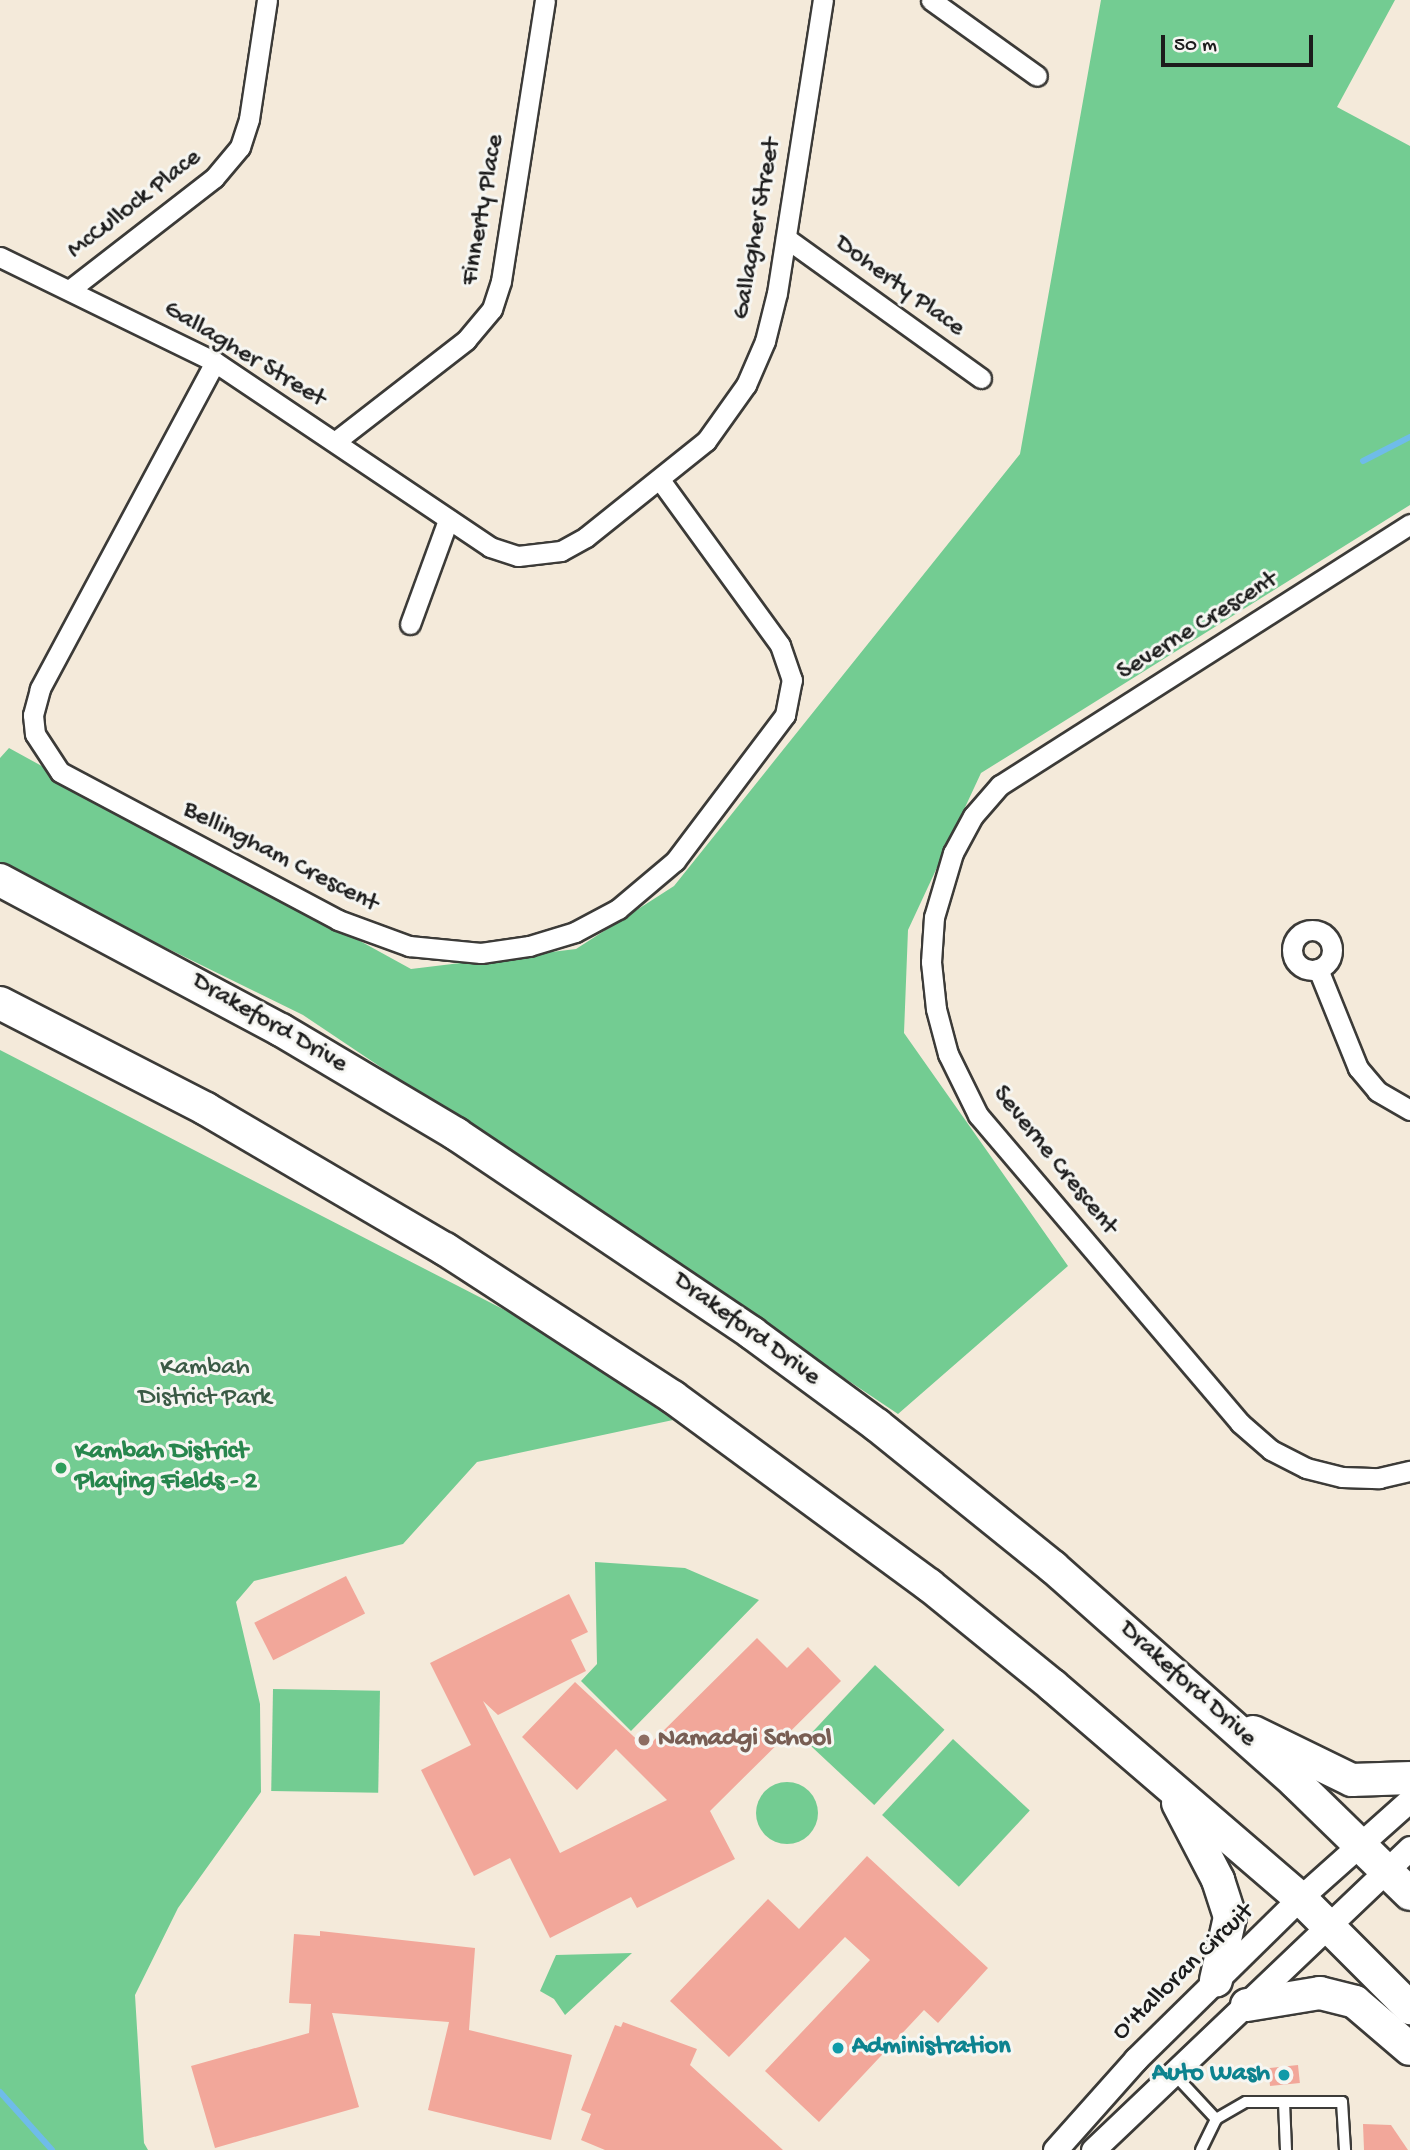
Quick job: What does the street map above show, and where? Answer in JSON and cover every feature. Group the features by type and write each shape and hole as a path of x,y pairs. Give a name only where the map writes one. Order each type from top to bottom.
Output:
{"highway":[{"name":"Drakeford Drive","path":"0,880 281,1030 456,1134 624,1243 877,1425 1054,1567 1229,1722 1410,1894"},
{"path":"0,1003 206,1109 446,1249 662,1390 929,1585 1300,1898 1410,2008"},
{"path":"1229,1722 1352,1780 1410,1779"},
{"path":"1171,1789 1218,1880 1230,1917 1216,1980"},
{"path":"1247,2005 1320,1993 1355,2002 1410,2049"}],"street":[{"name":"McCullock Place","path":"72,288 214,178 240,146 249,119 267,0"},
{"name":"Finnerty Place","path":"335,441 466,340 492,309 501,281 545,0"},
{"name":"Gallagher Street","path":"0,257 72,288 215,362 490,547 533,556 561,551 586,537 706,441 746,385 765,341 786,238 823,0"},
{"path":"931,0 1037,76"},
{"name":"Doherty Place","path":"786,238 981,378"},
{"name":"Bellingham Crescent","path":"215,362 40,689 33,715 35,734 60,772 338,920 409,946 481,953 529,946 575,932 618,909 675,860 785,715 792,680 780,645 660,480"},
{"path":"410,624 448,520"},
{"name":"Severne Crescent","path":"1410,524 1000,785 973,816 953,853 937,906 932,962 936,1009 948,1054 978,1115 1240,1423 1271,1450 1306,1468 1342,1477 1379,1478 1410,1471"},
{"path":"1318,969 1358,1068 1377,1091 1410,1110"},
{"name":"O'Halloran Circuit","path":"1055,2150 1111,2084 1216,1980 1300,1898 1362,1847 1410,1800"},
{"path":"1093,2150 1410,1848"}],"lane":[{"path":"1174,2073 1216,2119"},
{"path":"1201,2150 1216,2119 1246,2102 1342,2102 1345,2150"},
{"path":"1284,2102 1286,2150"}],"green space":[{"path":"1101,0 1395,0 1337,107 1410,146 1410,505 981,773 908,930 904,1033 1068,1266 898,1414 303,1015 0,866 0,758 9,748 411,969 576,949 674,886 1020,454"},
{"name":"Kambah District Park","path":"0,1050 555,1336 673,1420 477,1462 403,1544 254,1581 236,1602 260,1704 261,1792 178,1908 135,1995 144,2143 148,2150 0,2150"},
{"path":"595,1562 685,1568 759,1600 631,1731 581,1681 597,1664"},
{"path":"875,1665 944,1730 874,1805 805,1740"},
{"path":"273,1689 380,1691 378,1793 271,1791"},
{"path":"953,1739 1030,1811 959,1887 882,1815"},
{"path":"787,1782 799,1784 809,1791 816,1801 816,1825 809,1835 799,1842 787,1844 775,1842 765,1835 758,1825 756,1813 758,1801 765,1791 775,1784"},
{"path":"632,1953 565,2015 554,1999 540,1991 556,1955"}],"building":[{"path":"346,1576 365,1613 273,1660 254,1623"},
{"path":"569,1594 588,1632 571,1640 586,1671 498,1715 483,1701 560,1853 667,1800 616,1749 577,1790 522,1737 575,1682 646,1748 757,1638 787,1668 808,1647 841,1681 710,1811 735,1859 637,1908 631,1897 550,1938 510,1858 474,1876 421,1770 471,1745 430,1663"},
{"path":"867,1856 988,1968 938,2023 924,2010 819,2122 765,2071 870,1960 845,1937 729,2057 670,2001 768,1899 799,1929"},
{"path":"320,1931 475,1948 469,2030 572,2055 551,2140 428,2110 449,2022 332,2013 359,2107 215,2148 191,2066 309,2033 311,2004 289,2003 294,1934 320,1936"},
{"path":"623,2022 697,2049 690,2065 783,2150 605,2150 581,2140 591,2114 581,2110 615,2025 621,2027"},
{"name":"Auto Wash","path":"1298,2065 1300,2083 1270,2086 1268,2068"},
{"path":"1363,2124 1391,2125 1408,2150 1364,2150"}],"waterway":[{"path":"1363,461 1410,437"},
{"path":"0,2092 52,2150"}],"place":[{"name":"Kambah District Playing Fields - 2","path":"61,1468"},
{"name":"Namadgi School","path":"644,1740"},
{"name":"Administration","path":"838,2048"},
{"name":"Auto Wash","path":"1284,2075"}]}
